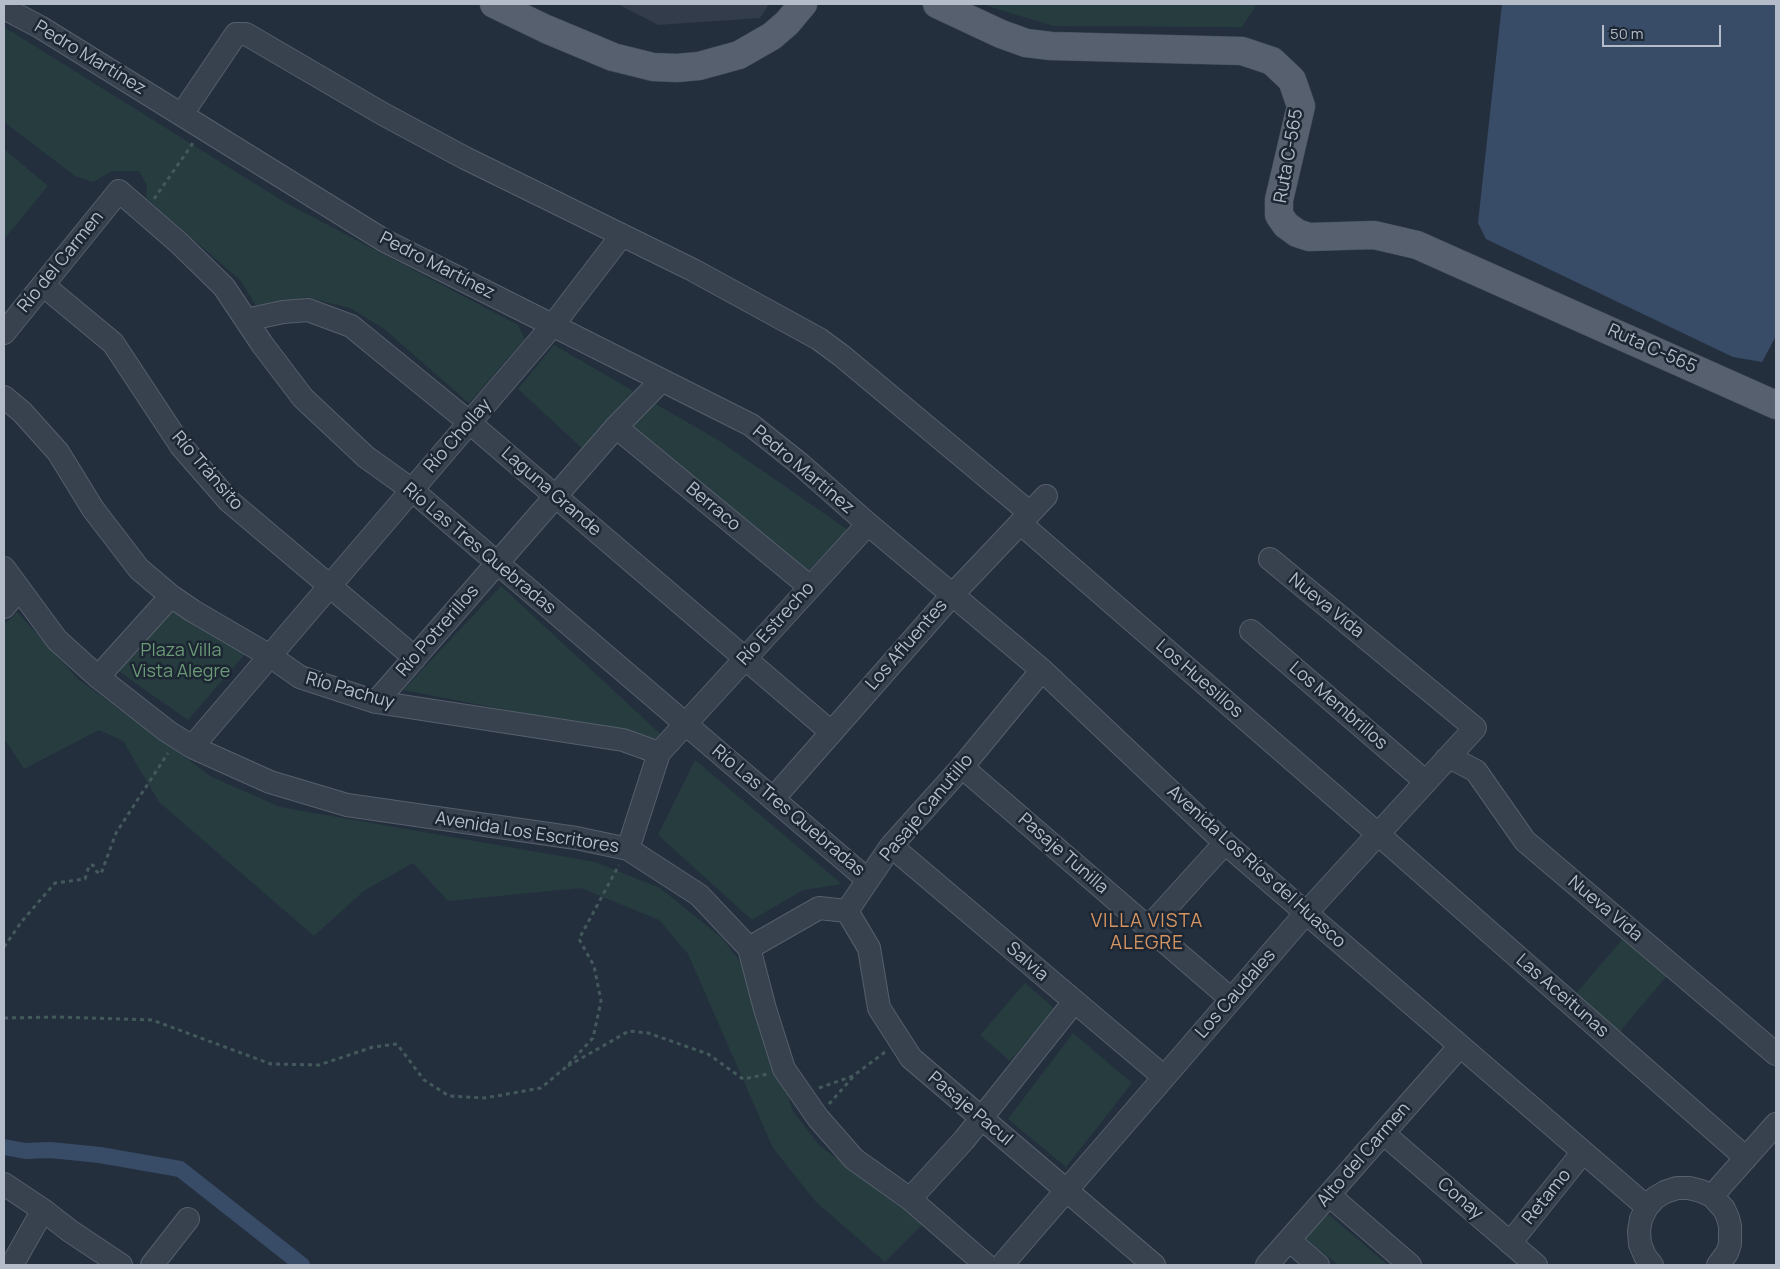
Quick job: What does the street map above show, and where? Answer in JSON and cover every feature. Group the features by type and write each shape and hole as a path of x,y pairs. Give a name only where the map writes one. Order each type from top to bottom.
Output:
{"main road":[{"path":"494,4 546,29 613,57 653,67 677,68 721,62 739,55 772,36 787,23 803,4"},
{"name":"Ruta C-565","path":"937,4 1001,34 1026,43 1051,46 1242,51 1272,61 1292,80 1301,106 1279,200 1279,216 1286,225 1297,233 1309,237 1374,235 1417,245 1776,405"}],"street":[{"name":"Pedro Martínez","path":"4,8 40,27 385,240 751,425 800,464 868,524"},
{"name":"Los Huesillos","path":"182,114 236,34 246,34 382,114 465,158 693,270 819,339 842,356 1025,518 1378,834"},
{"name":"Río Las Tres Quebradas","path":"119,191 224,287 262,344 303,398 366,457 412,490 868,880"},
{"name":"Río del Carmen","path":"4,333 119,191"},
{"name":"Río Chollay","path":"185,743 270,656 553,325 622,235"},
{"name":"Río Tránsito","path":"43,285 113,343 181,446 229,501 414,658"},
{"name":"Laguna Grande","path":"246,320 283,312 308,310 351,326 470,422 831,732"},
{"name":"Río Potrerillos","path":"376,702 616,427 661,381"},
{"name":"Río Pachuy","path":"4,397 22,412 58,452 93,509 139,569 171,596 193,611 270,656 300,677 376,702 623,740 659,753"},
{"name":"Berraco","path":"616,427 810,587"},
{"name":"Los Afluentes","path":"773,799 953,594 1046,496"},
{"name":"Río Estrecho","path":"686,725 868,524"},
{"name":"Avenida Los Ríos del Huasco","path":"868,524 1042,670 1225,843 1647,1207"},
{"name":"Nueva Vida","path":"1270,559 1475,728"},
{"name":"Avenida Los Escritores","path":"4,568 57,640 98,677 185,743 270,782 347,806 576,838 628,849 699,896 749,948 765,1009 784,1069 818,1118 854,1159 910,1199 986,1265"},
{"path":"4,607 19,589"},
{"path":"98,677 171,596"},
{"name":"Los Membrillos","path":"1251,631 1426,782"},
{"name":"Pasaje Canutillo","path":"847,911 892,846 962,767 1042,670"},
{"path":"628,849 659,753 686,725"},
{"name":"Los Caudales","path":"1002,1265 1306,913 1475,728"},
{"name":"Nueva Vida","path":"1446,759 1457,761 1476,771 1525,841 1776,1054"},
{"name":"Pasaje Tunilla","path":"962,767 1231,1000"},
{"name":"Las Aceitunas","path":"1378,834 1746,1158"},
{"path":"1148,928 1225,843"},
{"name":"Salvia","path":"892,846 1164,1077"},
{"path":"749,948 819,908 847,911"},
{"name":"Pasaje Pacul","path":"847,911 869,948 879,1008 911,1058 1154,1265"},
{"path":"910,1199 964,1140 1074,1002"},
{"name":"Alto del Carmen","path":"1267,1265 1460,1046"},
{"name":"Conay","path":"1383,1133 1536,1265"},
{"path":"1712,1196 1746,1158 1772,1136"},
{"name":"Retamo","path":"1510,1243 1583,1152"},
{"path":"4,1184 121,1265"},
{"path":"1652,1265 1645,1256 1640,1244 1639,1231 1641,1219 1647,1207 1655,1198 1677,1188 1701,1191 1712,1196 1724,1209 1730,1226 1730,1244 1723,1264"},
{"path":"1329,1195 1410,1265"},
{"path":"12,1265 43,1210"},
{"path":"152,1265 188,1219"},
{"path":"1289,1240 1318,1265"}],"path":[{"path":"145,214 203,128"},
{"path":"4,947 22,921 55,883 85,879 89,866 93,865 97,872 101,874 116,833 185,743"},
{"path":"4,1018 58,1017 152,1020 271,1064 319,1065 373,1048 397,1044 424,1080 450,1096 485,1098 541,1088 566,1067 593,1038 601,1001 594,966 579,939 628,849"},
{"path":"566,1067 629,1031 648,1032 708,1054 743,1079 784,1069"},
{"path":"818,1118 853,1076 900,1041"},
{"path":"802,1094 853,1076"}],"shaded area":[{"path":"618,4 769,4 760,18 658,25"}],"green space":[{"path":"981,4 1257,4 1242,27 1053,26"},
{"path":"4,27 286,203 518,325 525,339 469,403 383,328 350,308 305,297 258,309 241,281 146,198 147,185 139,171 112,171 93,182 75,176 4,122"},
{"path":"4,149 48,186 4,239"},
{"path":"554,345 718,440 848,530 806,573 617,418 585,451 518,389"},
{"path":"501,586 668,741 403,690"},
{"name":"Plaza Villa Vista Alegre","path":"175,603 246,653 188,720 117,670"},
{"path":"17,612 78,679 212,777 280,807 595,862 660,888 722,938 741,963 793,1111 819,1145 923,1224 885,1262 815,1201 773,1148 688,954 659,920 581,888 448,901 413,863 365,890 314,936 159,802 123,741 99,730 24,769 4,738 4,625"},
{"path":"695,760 842,884 803,890 752,920 658,835"},
{"path":"1627,934 1671,971 1616,1036 1572,998"},
{"path":"1025,983 1055,1009 1010,1061 980,1035"},
{"path":"1073,1033 1132,1083 1066,1167 1008,1119"},
{"path":"1327,1213 1388,1265 1338,1265 1305,1238"}],"water":[{"path":"1502,4 1776,4 1776,336 1762,362 1733,357 1486,239 1478,223"}],"waterway":[{"path":"4,1147 25,1151 50,1150 100,1155 180,1169 302,1265"}],"district":[{"name":"VILLA VISTA ALEGRE","path":"1147,933"}]}
